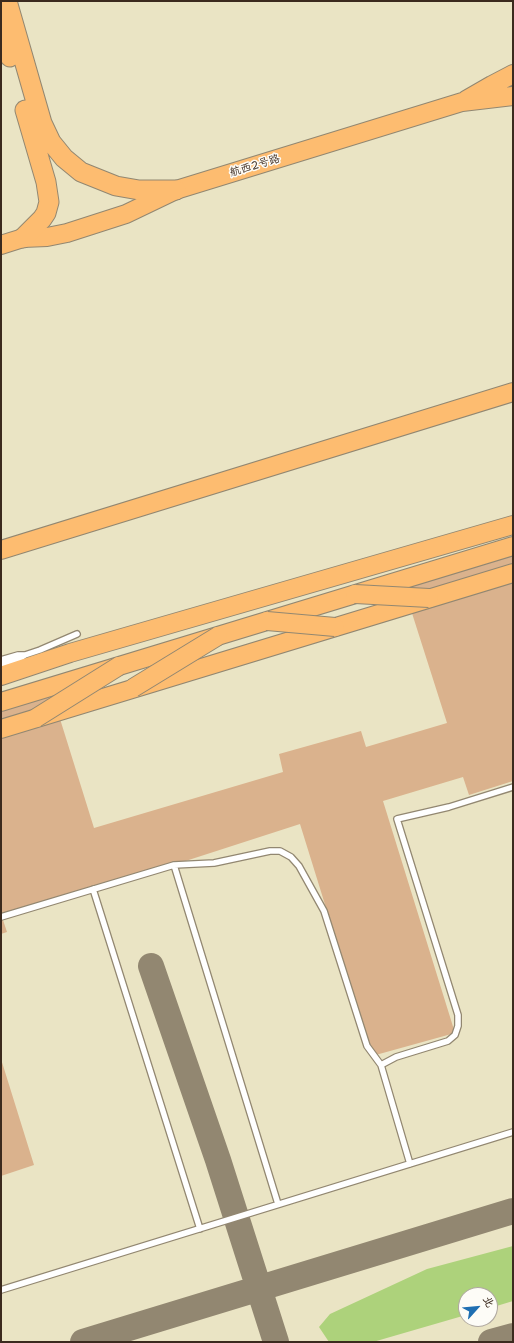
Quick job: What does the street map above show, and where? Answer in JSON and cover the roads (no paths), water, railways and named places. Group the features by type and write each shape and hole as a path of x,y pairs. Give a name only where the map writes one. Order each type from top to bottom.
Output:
{"highway":[{"path":"7,1 42,123 51,142 64,158 81,172 116,186 139,190 176,190"},
{"path":"1,28 49,196 48,207 42,219 23,238"}],"main road":[{"path":"462,102 513,74"},
{"name":"航西2号路","path":"1,245 23,238 57,235 126,214 176,190 462,102 513,96"},
{"path":"1,550 513,392"},
{"path":"1,676 70,653 513,525"},
{"path":"1,702 513,546"},
{"path":"1,727 36,718 513,572"},
{"path":"1,727 513,572"},
{"path":"355,594 429,598"},
{"path":"267,621 335,627"},
{"path":"133,688 218,636"},
{"path":"36,718 119,666"}],"lane":[{"path":"1,666 77,634"},
{"path":"1,660 18,655 25,655"},
{"path":"381,1065 396,1057 448,1041 455,1035 458,1026 458,1015 397,819 449,807 513,787"},
{"path":"1,917 174,865 214,863 270,851 280,851 291,857 299,866 324,911 367,1046 381,1065 410,1164"},
{"path":"174,865 278,1204"},
{"path":"93,889 200,1229"},
{"path":"1,1290 513,1132"}]}
